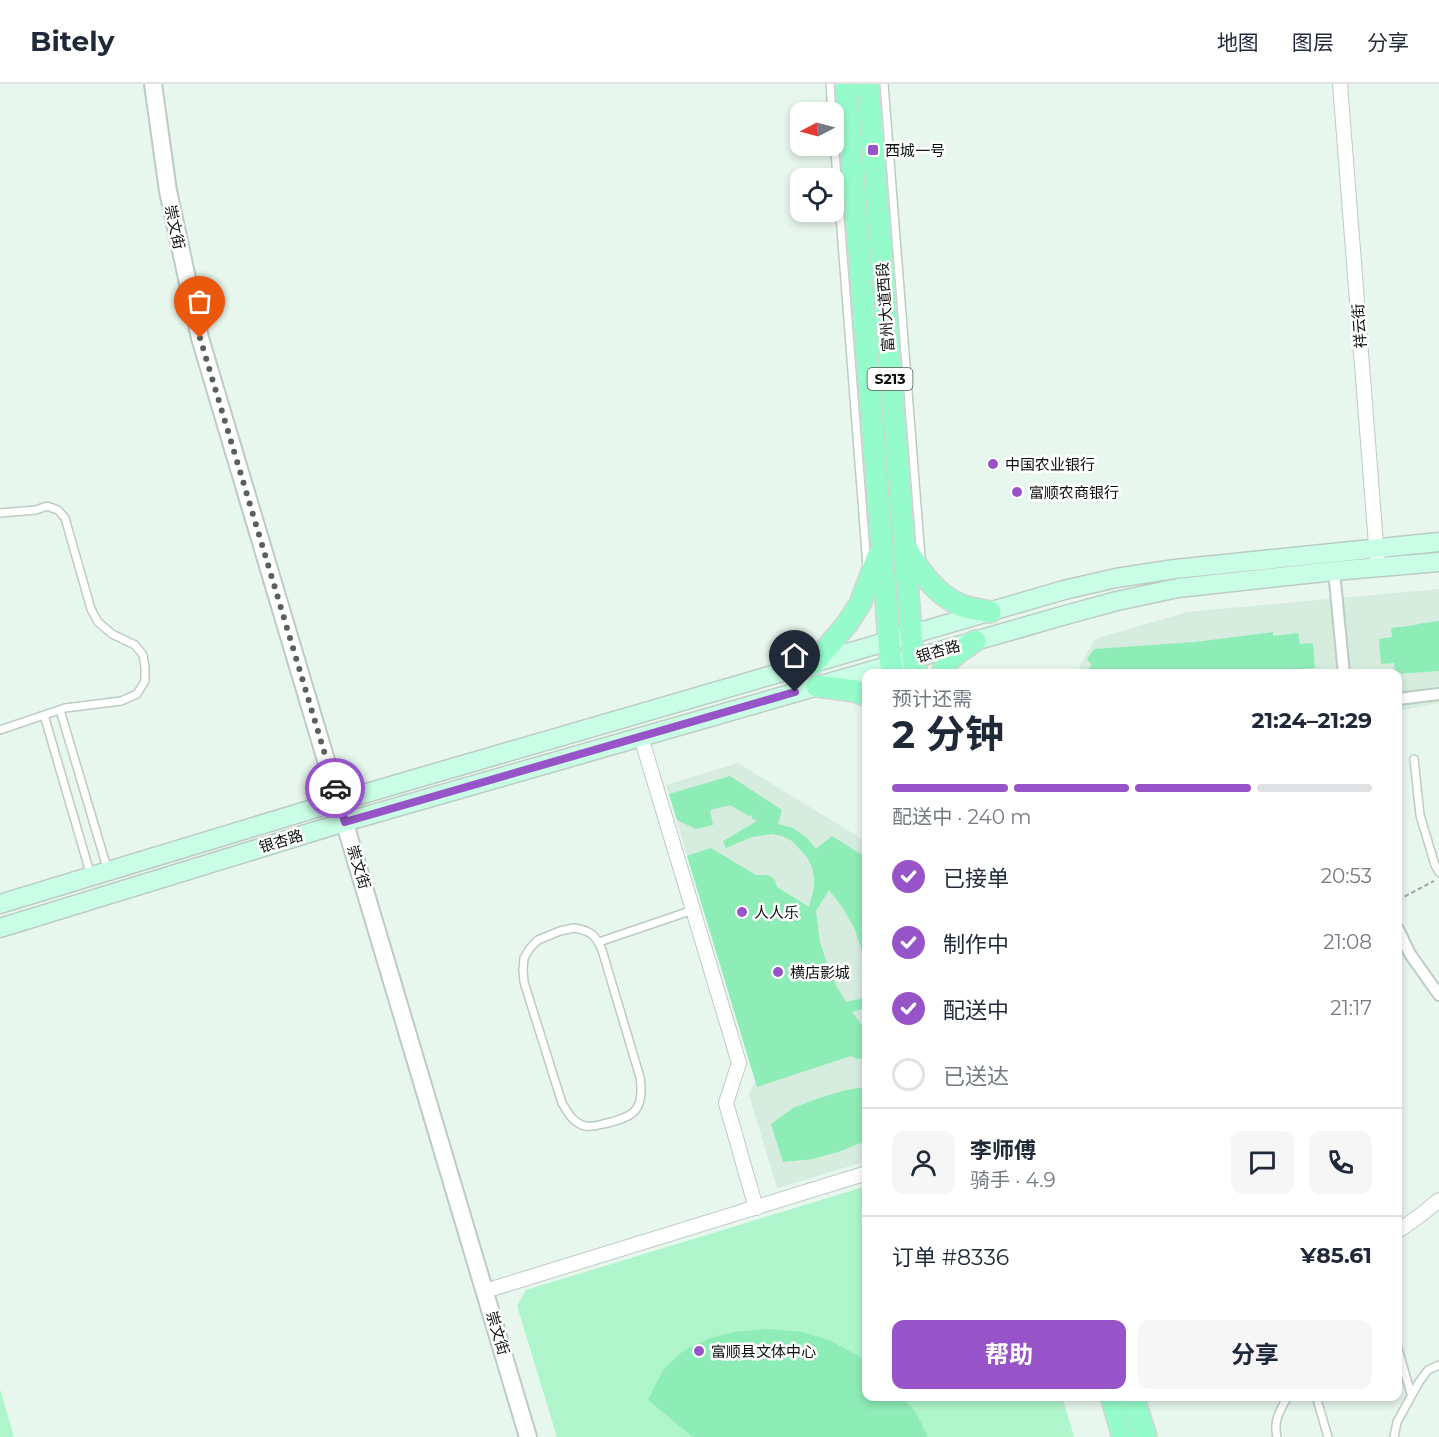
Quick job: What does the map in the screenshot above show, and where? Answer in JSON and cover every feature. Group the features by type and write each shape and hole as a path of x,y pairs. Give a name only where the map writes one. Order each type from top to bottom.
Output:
{"main road":[{"name":"富州大道西段","path":"846,84 881,547 893,669"},
{"name":"富州大道西段","path":"868,84 903,543 915,666"},
{"name":"银杏路","path":"0,904 339,801 1064,590 1126,576 1175,569 1439,542"},
{"path":"903,543 922,573 944,595 964,606 990,612"},
{"path":"813,664 847,624 860,604 881,547"},
{"name":"银杏路","path":"893,669 915,666 975,641 1117,601 1178,588 1439,562"},
{"path":"944,669 952,656 975,641"},
{"name":"银杏路","path":"0,928 345,822 817,686 862,676"},
{"path":"817,686 862,694"},
{"path":"1112,1401 1123,1437"},
{"path":"1135,1401 1146,1437"}],"street":[{"name":"崇文街","path":"153,84 168,191 200,338 528,1437"},
{"name":"祥云街","path":"1340,84 1377,567"},
{"path":"1334,571 1344,669"},
{"path":"1402,699 1439,694"},
{"path":"641,736 739,1063 726,1103 756,1208"},
{"path":"1402,937 1410,954 1439,994"},
{"path":"485,1291 862,1175"},
{"path":"1402,1228 1439,1200"}],"lane":[{"path":"830,84 831,102"},
{"path":"884,84 922,573"},
{"path":"835,156 868,585"},
{"path":"0,513 36,510 47,506 57,510 65,518 91,609 98,622 112,634 135,645 143,655 145,667 145,681 137,694 121,701 60,710 0,730"},
{"path":"60,710 100,873"},
{"path":"44,715 100,873"},
{"path":"1414,759 1420,815 1439,872"},
{"path":"599,942 693,910"},
{"path":"574,928 588,930 599,942 634,1056 642,1091 640,1103 634,1113 623,1119 582,1126 572,1119 562,1103 524,982 524,958 538,940 574,928"},
{"path":"1402,1363 1411,1395"},
{"path":"1394,1437 1397,1422 1411,1395 1428,1370 1439,1365"},
{"path":"1277,1437 1275,1431 1277,1415 1285,1401"},
{"path":"1317,1401 1328,1437"}],"path":[{"path":"1402,898 1439,879"}],"shaded area":[{"path":"1439,589 1439,703 1402,710 1402,669 1079,669 1095,639 1187,612"},
{"path":"738,763 862,839 862,1162 777,1188 749,1095 755,1080 666,785"}],"green space":[{"name":"富顺县文体中心","path":"862,1188 862,1401 1063,1401 1074,1437 557,1437 517,1306 526,1290"},
{"path":"0,1389 14,1437 0,1437"}],"building":[{"path":"1439,621 1439,671 1402,674 1402,669 1395,669 1394,663 1381,664 1379,639 1392,637 1391,628"},
{"path":"1273,632 1273,636 1298,633 1300,644 1313,643 1315,668 1089,669 1092,665 1087,659 1094,649 1195,642"},
{"path":"730,776 782,810 778,824 793,828 807,838 816,849 832,836 862,855 862,951 855,930 843,908 829,890 816,911 820,942 837,987 846,1002 862,998 862,1009 852,1012 862,1025 862,1058 851,1056 757,1087 687,856 711,848 756,875 769,875 775,880 777,887 809,907 814,888 812,867 807,857 792,841 782,836 772,834 752,837 726,848 723,841 757,821 751,818 753,815 749,816 730,805 710,810 713,825 696,829 677,820 669,794"},
{"path":"862,1088 862,1142 813,1159 783,1162 771,1124 793,1108 846,1090"},
{"path":"767,1329 802,1332 829,1340 862,1358 862,1401 906,1401 915,1411 928,1437 693,1437 648,1400 663,1370 683,1351 710,1338 735,1332"}],"way so far":[{"path":"200,338 335,788"}],"place":[{"name":"西城一号","path":"873,150"},
{"name":"中国农业银行","path":"993,464"},
{"name":"富顺农商银行","path":"1017,492"},
{"name":"人人乐","path":"742,912"},
{"name":"横店影城","path":"778,972"},
{"name":"富顺县文体中心","path":"699,1351"}],"route":[{"path":"335,788 345,822 795,692"}]}
